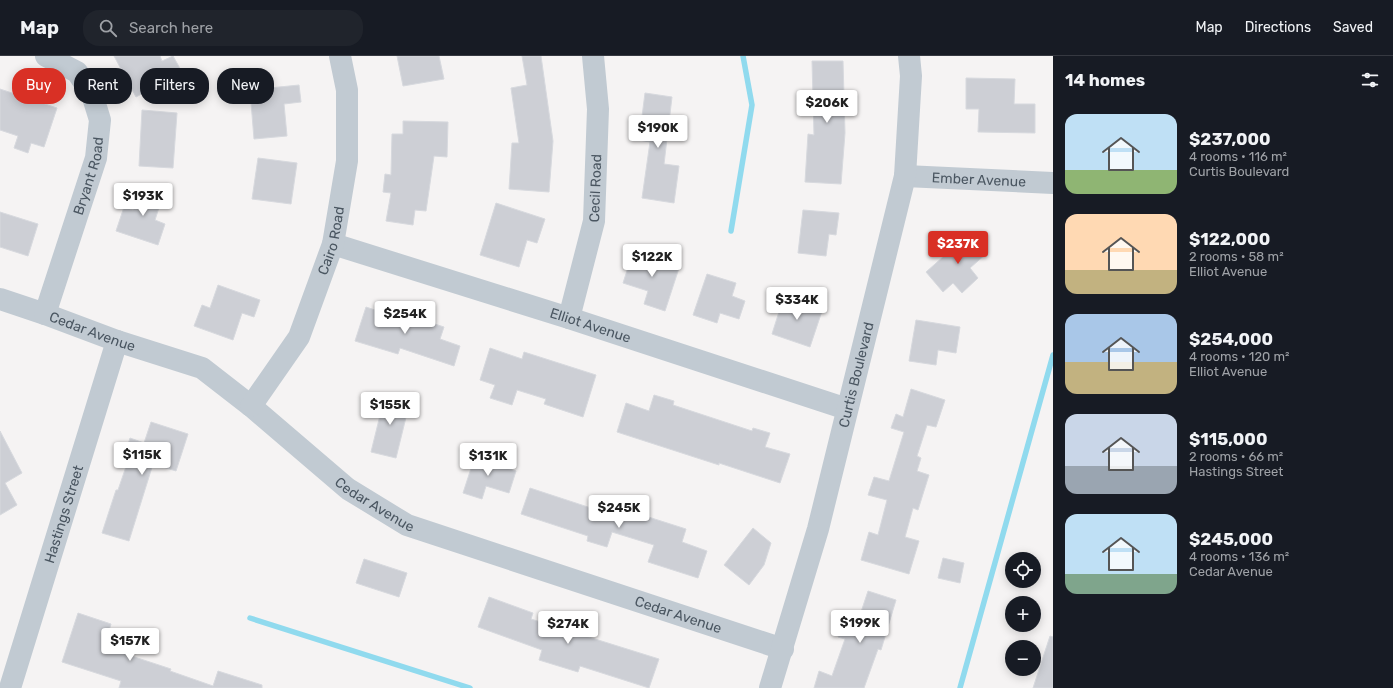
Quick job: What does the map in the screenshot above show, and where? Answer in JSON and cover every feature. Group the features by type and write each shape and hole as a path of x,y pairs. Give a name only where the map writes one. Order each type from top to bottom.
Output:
{"street":[{"name":"Bryant Road","path":"45,314 96,158 100,120 92,94 76,72 46,56"},
{"name":"Cairo Road","path":"250,406 299,337 332,244 347,161 347,90 340,56"},
{"name":"Cecil Road","path":"569,318 594,221 598,109 593,56"},
{"name":"Curtis Boulevard","path":"770,688 818,529 906,176 911,76 909,56"},
{"name":"Ember Avenue","path":"906,176 1053,183"},
{"name":"Elliot Avenue","path":"332,244 569,318 847,409"},
{"name":"Cedar Avenue","path":"0,300 45,314 117,341 202,368 250,406 348,489 407,525 783,649"},
{"name":"Hastings Street","path":"10,688 117,341"}],"building":[{"path":"114,56 160,56 162,61 173,56 180,68 140,68 140,95 136,97 132,90 132,68 120,68"},
{"path":"397,56 439,56 444,79 403,86"},
{"path":"522,56 541,56 553,141 549,192 509,189 512,143 519,143 511,88 527,85"},
{"path":"812,61 843,61 845,133 841,184 805,182 808,134 814,135"},
{"path":"966,78 1015,79 1014,104 1035,104 1035,133 978,132 979,109 966,109"},
{"path":"299,85 301,102 284,104 287,136 254,139 251,104 274,104 274,88"},
{"path":"0,89 12,93 12,104 45,104 57,108 44,147 31,143 28,153 14,148 18,136 0,130"},
{"path":"645,93 672,97 664,164 679,166 674,203 642,198 650,142 639,140"},
{"path":"142,110 177,113 173,168 139,166"},
{"path":"403,121 448,122 447,157 434,156 426,211 415,210 413,225 386,221 391,193 383,192 385,174 391,175 392,134 403,134"},
{"path":"258,158 297,163 291,204 252,199"},
{"path":"141,185 164,192 155,220 165,224 158,245 116,231 124,207 133,210"},
{"path":"496,203 545,219 537,243 527,240 519,267 480,255"},
{"path":"803,210 839,213 836,235 829,234 826,256 798,253"},
{"path":"0,212 38,224 28,256 0,247"},
{"path":"970,233 987,253 970,268 978,278 962,293 953,283 943,292 926,272"},
{"path":"634,249 680,265 665,311 644,304 648,291 623,283"},
{"path":"707,274 736,283 732,296 745,301 739,319 720,313 717,323 693,315"},
{"path":"218,285 260,300 254,317 242,313 233,340 194,326 202,305 210,308"},
{"path":"784,296 823,308 810,347 772,334"},
{"path":"390,305 412,311 410,316 444,327 440,339 460,346 454,366 400,348 398,354 355,341 366,307 387,314"},
{"path":"916,320 960,327 956,353 938,350 936,365 909,361"},
{"path":"490,348 522,359 524,352 596,375 583,417 544,404 546,399 517,390 512,405 490,398 495,385 480,380"},
{"path":"911,389 945,400 936,427 927,425 917,456 921,458 917,471 929,475 918,510 913,508 905,537 919,541 909,574 861,560 869,532 878,535 887,500 868,495 874,477 889,481 904,432 891,428 896,414 903,417"},
{"path":"385,395 410,401 396,458 371,452"},
{"path":"654,395 674,401 673,405 752,431 753,428 770,433 765,447 790,454 780,483 617,432 626,403 649,411"},
{"path":"151,422 188,434 176,471 153,464 129,541 102,533 116,490 118,490 129,458 124,457 130,438 144,443"},
{"path":"0,431 22,473 5,483 17,505 0,515"},
{"path":"476,453 504,462 503,467 516,471 509,493 486,486 482,499 463,493"},
{"path":"530,488 597,510 600,499 639,512 639,514 686,529 682,542 707,551 698,578 648,562 654,545 612,532 607,547 587,541 588,536 521,514"},
{"path":"753,528 771,543 764,565 749,585 724,565"},
{"path":"943,558 964,563 960,583 938,578"},
{"path":"364,559 407,573 399,597 356,583"},
{"path":"868,591 896,600 881,650 878,649 864,688 814,688 819,671 832,676 845,639 838,637 845,617 858,621"},
{"path":"489,597 533,613 531,619 659,659 649,688 580,666 578,672 539,660 542,650 478,627"},
{"path":"78,613 111,624 104,647 171,669 170,671 213,686 218,671 262,685 262,688 119,688 121,681 62,662"},
{"path":"1050,636 1053,637 1053,688 1033,688 1037,676 1041,676 1041,664"}],"waterway":[{"path":"731,231 752,105 743,56"},
{"path":"960,688 1053,355"},
{"path":"250,618 470,688"}]}
